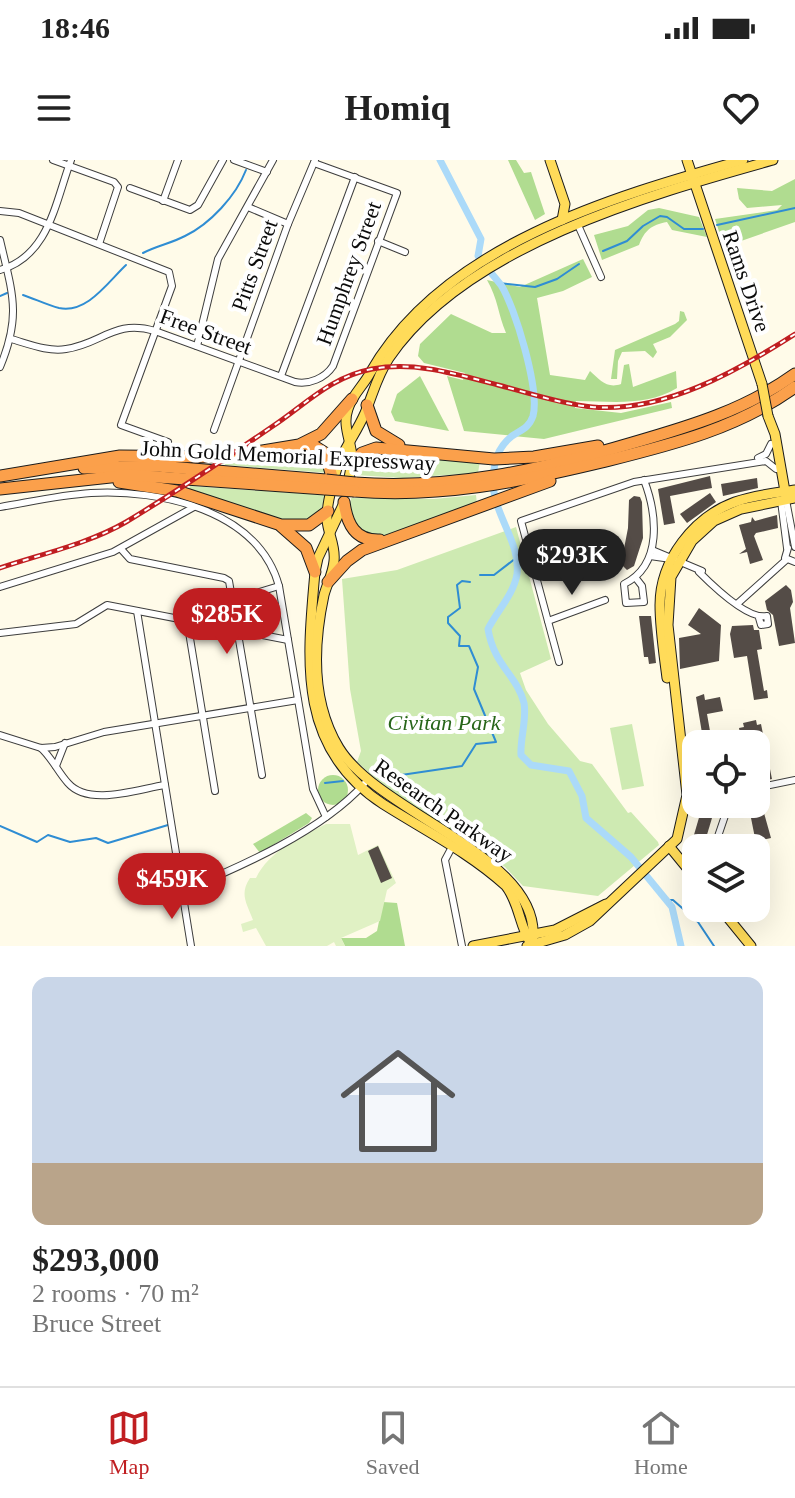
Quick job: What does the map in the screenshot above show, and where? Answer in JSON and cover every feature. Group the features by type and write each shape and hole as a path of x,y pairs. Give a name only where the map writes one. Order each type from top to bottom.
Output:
{"highway":[{"name":"John Gold Memorial Expressway","path":"511,484 734,410 795,374"},
{"name":"John Gold Memorial Expressway","path":"0,476 143,466 413,494 479,484 511,484 712,432 753,413 795,387"},
{"path":"299,445 321,434 352,399"},
{"path":"367,405 376,431 386,440 407,448"},
{"path":"351,465 359,455 372,448 518,458 657,436"},
{"path":"0,476 120,456 225,457 299,445 314,446 325,453 328,483"},
{"name":"John Gold Memorial Expressway","path":"0,489 102,476 142,475 328,483"},
{"path":"46,483 150,485 191,495 281,525 305,526 328,511"},
{"path":"328,582 354,555 388,539 479,507 511,484"},
{"path":"344,502 347,521 355,533 369,540 388,539"},
{"path":"281,525 304,544 315,572"}],"main road":[{"path":"550,160 565,204 562,220"},
{"path":"518,251 570,222 574,215 557,160"},
{"name":"Rams Drive","path":"687,160 762,384 787,495"},
{"name":"Research Parkway","path":"498,258 743,160"},
{"name":"Research Parkway","path":"530,940 509,890 364,784 332,751 314,708 308,651 315,572 318,558 344,502 351,465 345,419 352,399 410,319 442,289 574,215 693,178 773,160"},
{"name":"Research Parkway","path":"470,275 406,335 382,369 328,483 334,561 317,640 320,695 333,737 364,784 507,876 525,900 530,940"},
{"name":"Rams Drive","path":"768,416 776,469 787,495"},
{"path":"473,946 530,940 578,929 653,863 678,834 687,795 667,608 674,561 717,519 787,495"},
{"path":"669,846 682,862"},
{"path":"731,922 751,946"}],"street":[{"path":"53,160 70,163 118,187 99,244"},
{"path":"163,201 178,160"},
{"path":"130,188 190,210 198,205 223,160"},
{"path":"234,160 267,172"},
{"path":"197,346 207,314 214,270 273,160"},
{"path":"281,376 355,177 315,162"},
{"name":"Pitts Street","path":"214,430 288,224 315,162"},
{"path":"4,269 32,253 47,226 70,163"},
{"name":"Humphrey Street","path":"333,366 397,193 355,177"},
{"path":"248,207 288,224"},
{"path":"0,211 19,213 162,267 170,274 172,286 121,425 168,442"},
{"path":"578,225 601,277"},
{"path":"0,240 4,269 15,304 11,339 0,367"},
{"path":"378,241 405,252"},
{"name":"Free Street","path":"11,339 62,350 121,328 155,331 304,383 321,377 333,366"},
{"path":"745,462 764,456 771,444"},
{"path":"559,662 521,521 644,480 765,460 776,469"},
{"path":"635,577 642,586 644,602 626,603 624,584 635,577 651,553 655,521 644,480"},
{"path":"0,507 70,495 104,493 151,496 194,507 229,522 251,538 268,560 279,586 313,789 326,817"},
{"path":"786,560 784,554 792,548 787,495"},
{"path":"0,587 121,549 194,507"},
{"path":"121,549 130,559 229,581 262,775"},
{"path":"651,553 699,572 759,618"},
{"path":"786,560 795,562"},
{"path":"737,604 786,560"},
{"path":"233,600 279,586"},
{"path":"548,621 605,600"},
{"path":"0,633 76,624 107,605 288,640"},
{"path":"137,611 191,946"},
{"path":"187,620 215,791"},
{"path":"0,735 41,748 104,732 298,700"},
{"path":"56,766 65,743"},
{"path":"41,748 72,787 89,794 165,785"},
{"path":"770,785 795,780"},
{"path":"182,891 239,867 326,817 364,784"},
{"path":"452,847 445,860 462,946"}],"green space":[{"path":"508,160 516,160 524,173 531,172 545,214 535,220"},
{"path":"795,179 795,222 724,247 715,219 777,210 782,205 747,208 739,199 737,188 772,191"},
{"path":"659,208 699,217 707,237 672,230 667,222 649,229 639,245 602,260 594,235 628,226 648,210"},
{"path":"583,259 592,277 563,291 537,298 550,375 585,380 590,371 604,383 616,385 621,384 624,365 629,364 633,387 676,371 677,388 665,394 628,402 576,401 575,408 621,413 671,402 672,408 544,439 464,431 447,376 463,380 465,373 424,363 418,356 420,344 451,314 492,333 506,333 487,280 520,287"},
{"path":"680,311 684,312 687,320 670,337 653,344 657,352 653,358 645,351 622,352 617,379 611,379 615,350 675,324 679,321"},
{"path":"420,376 449,431 395,421 391,412 397,394"},
{"path":"303,448 318,450 329,473 225,465 226,461 255,459"},
{"path":"376,452 480,461 478,473 403,478 355,475 361,461"},
{"path":"190,486 325,495 318,513 307,520 297,521 231,505 189,490"},
{"path":"476,495 477,504 378,538 356,530 350,506 351,498 434,499"},
{"name":"Civitan Park","path":"516,527 551,659 520,673 526,690 548,724 580,761 592,764 628,813 631,812 659,845 598,896 523,886 505,867 388,790 357,762 361,751 350,689 342,579 397,570"},
{"path":"632,724 644,786 622,790 610,728"},
{"path":"333,775 339,776 347,784 347,796 339,804 333,805 327,804 319,796 318,790 319,784 327,776"},
{"path":"306,813 312,818 309,823 260,853 253,844"},
{"path":"326,824 350,824 358,855 378,845 396,883 387,890 380,921 341,938 345,946 336,946 334,942 327,946 266,946 256,928 243,932 241,924 253,920 245,894 250,878 256,878 269,860 286,846"},
{"path":"383,902 397,903 405,946 345,946 341,938 366,938 377,931"}],"building":[{"path":"710,476 712,488 670,496 675,523 664,525 658,489"},
{"path":"757,478 758,488 723,496 721,484"},
{"path":"710,493 716,502 687,523 680,514"},
{"path":"634,496 640,497 642,502 643,538 634,566 627,570 621,564 628,528 629,500"},
{"path":"777,515 778,528 754,536 763,560 750,564 747,552 739,554 746,549 739,525 751,522 752,517 755,521"},
{"path":"786,585 791,590 793,602 790,608 795,643 779,646 773,615 767,610 765,601"},
{"path":"699,608 721,625 719,661 680,669 679,638 701,634 688,625"},
{"path":"639,616 651,616 656,663 649,664 648,657 644,657"},
{"path":"753,625 754,630 759,630 762,649 757,650 768,698 754,700 747,656 734,658 730,634 732,626"},
{"path":"704,694 705,700 720,697 723,711 707,714 710,730 702,730 696,697"},
{"path":"756,720 762,730 739,730 744,727 743,723"},
{"path":"699,818 712,818 707,834 694,834"},
{"path":"751,818 765,818 770,834 754,834"},
{"path":"378,846 392,878 381,883 368,851"}],"waterway":[{"path":"440,160 481,239 478,256 507,296 525,349 533,388 533,416 527,426 503,445 494,467 494,492 515,550 517,574 509,595 488,629 495,652 524,703 521,755 531,765 569,771 582,796 586,818 631,857 672,907 681,946"},
{"path":"143,253 194,231 213,217 229,199 246,170"},
{"path":"717,225 795,208"},
{"path":"603,251 627,241 660,216 667,217 684,229 703,229"},
{"path":"499,283 535,287 557,279 579,264"},
{"path":"23,295 69,309 88,302 126,265"},
{"path":"0,296 7,293"},
{"path":"480,575 494,575 516,558"},
{"path":"381,778 462,766 476,744 496,742 474,689 478,667 469,646 459,646 460,636 448,623 448,617 460,608 457,585 462,581 470,582"},
{"path":"325,783 343,781"},
{"path":"0,826 37,842 48,835 70,842 96,838 108,843 168,825"},
{"path":"664,900 673,900 698,922 714,946"}],"railway":[{"path":"0,568 80,543 126,522 219,463 320,392 357,373 388,367 420,368 569,403 619,407 646,403 699,387 795,334"}]}
